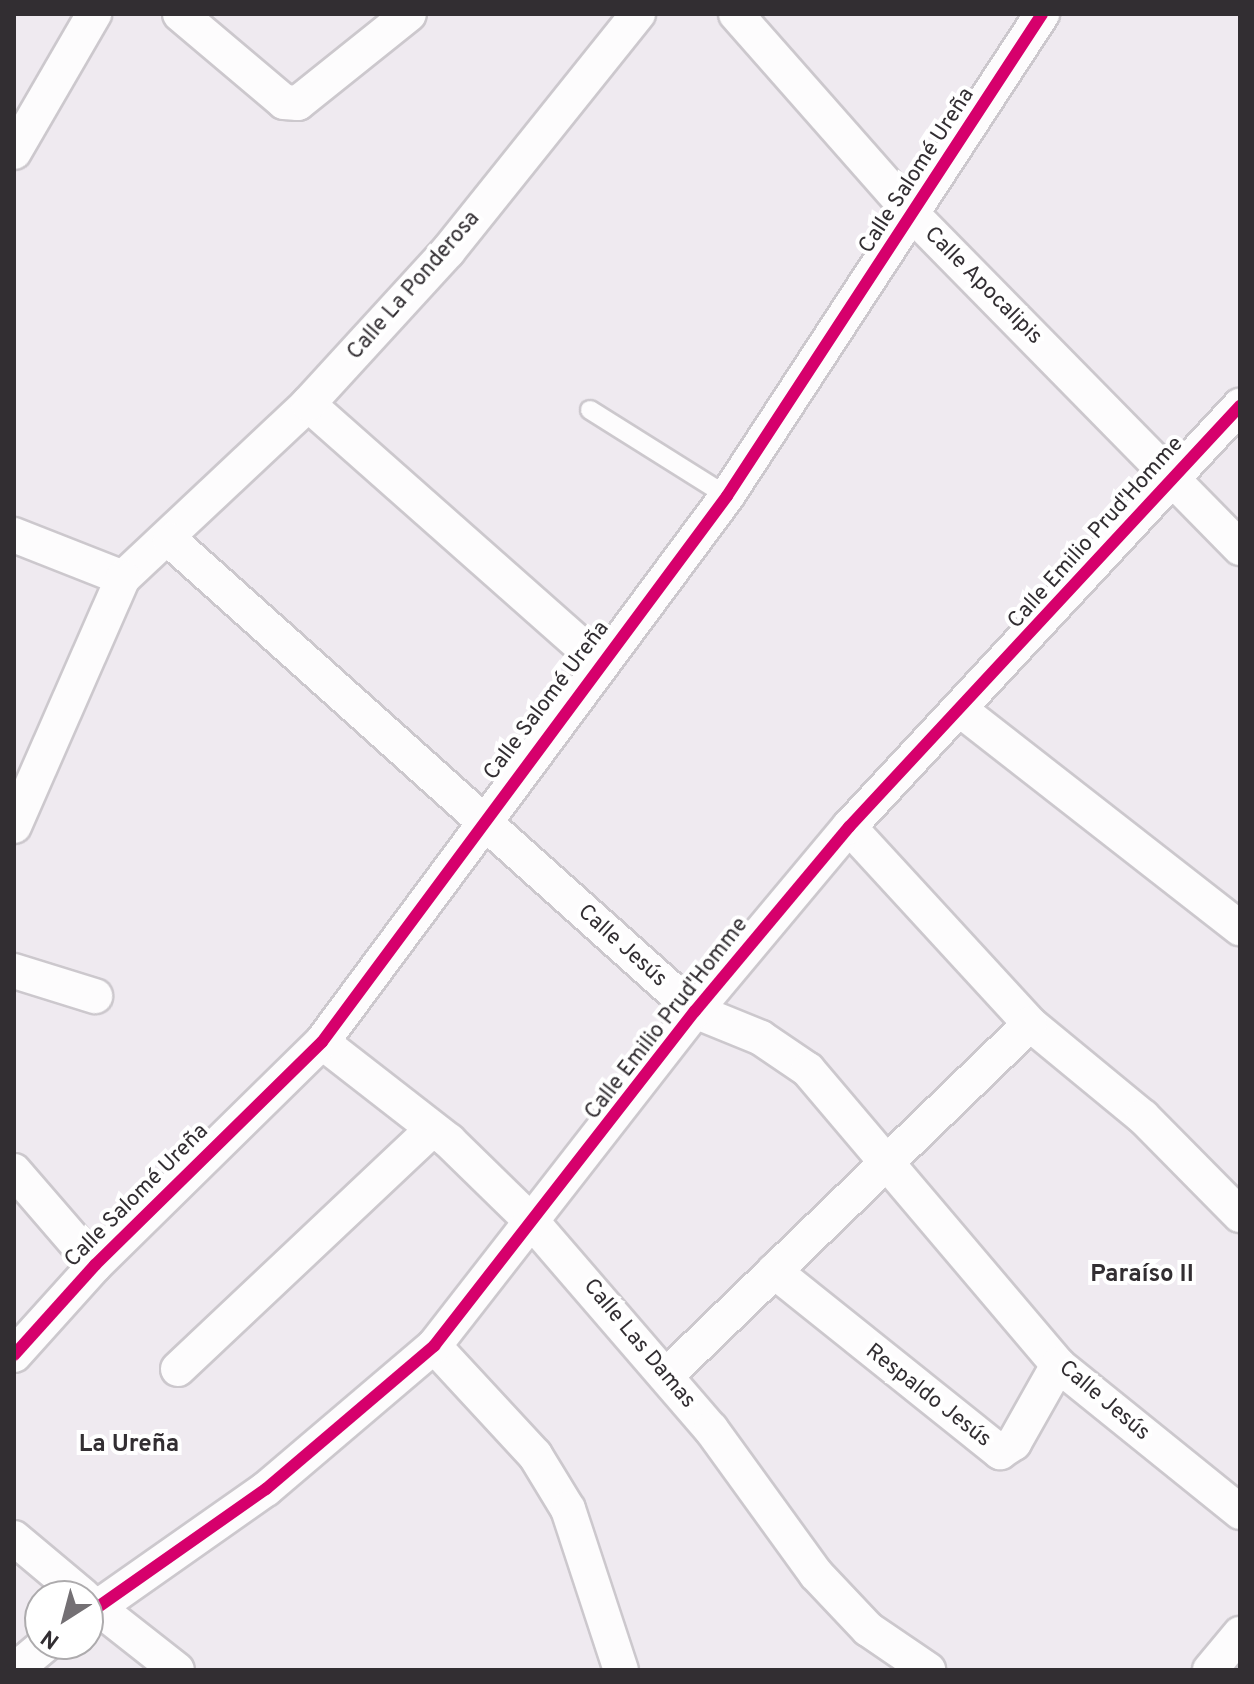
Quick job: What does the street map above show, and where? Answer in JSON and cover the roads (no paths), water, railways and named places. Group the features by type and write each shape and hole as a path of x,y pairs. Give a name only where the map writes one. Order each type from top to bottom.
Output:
{"street":[{"path":"14,152 94,14"},
{"path":"180,14 284,102 311,98 409,14"},
{"name":"Calle La Ponderosa","path":"123,578 170,540 308,404 448,251 638,14"},
{"name":"Calle Apocalipis","path":"736,14 913,215 1240,548"},
{"name":"Calle Salomé Ureña","path":"14,1355 95,1265 322,1042 600,662 727,496 1042,14"},
{"path":"308,404 600,662"},
{"name":"Calle Emilio Prud'Homme","path":"104,1595 266,1489 434,1346 533,1223 695,1011 849,827 962,711 1172,477 1240,406"},
{"path":"14,535 123,578 14,826"},
{"name":"Calle Jesús","path":"170,540 695,1011 787,1053 887,1162 1058,1365 1240,1512"},
{"path":"962,711 1240,928"},
{"path":"849,827 1030,1024 1143,1117 1240,1215"},
{"path":"14,971 95,996"},
{"path":"666,1376 1030,1024"},
{"name":"Calle Las Damas","path":"322,1042 433,1129 533,1223 666,1376 816,1574 868,1629 928,1670"},
{"path":"178,1369 433,1129"},
{"path":"14,1171 95,1265"},
{"name":"Respaldo Jesús","path":"774,1271 1000,1452 1014,1443 1058,1365"},
{"path":"434,1346 535,1455 568,1509 621,1670"},
{"path":"14,1538 61,1580"},
{"path":"104,1616 177,1670"},
{"path":"1210,1670 1240,1634"}],"lane":[{"path":"590,410 727,496"}],"district":[{"name":"Paraíso II","path":"1142,1276"},
{"name":"La Ureña","path":"129,1446"}]}
